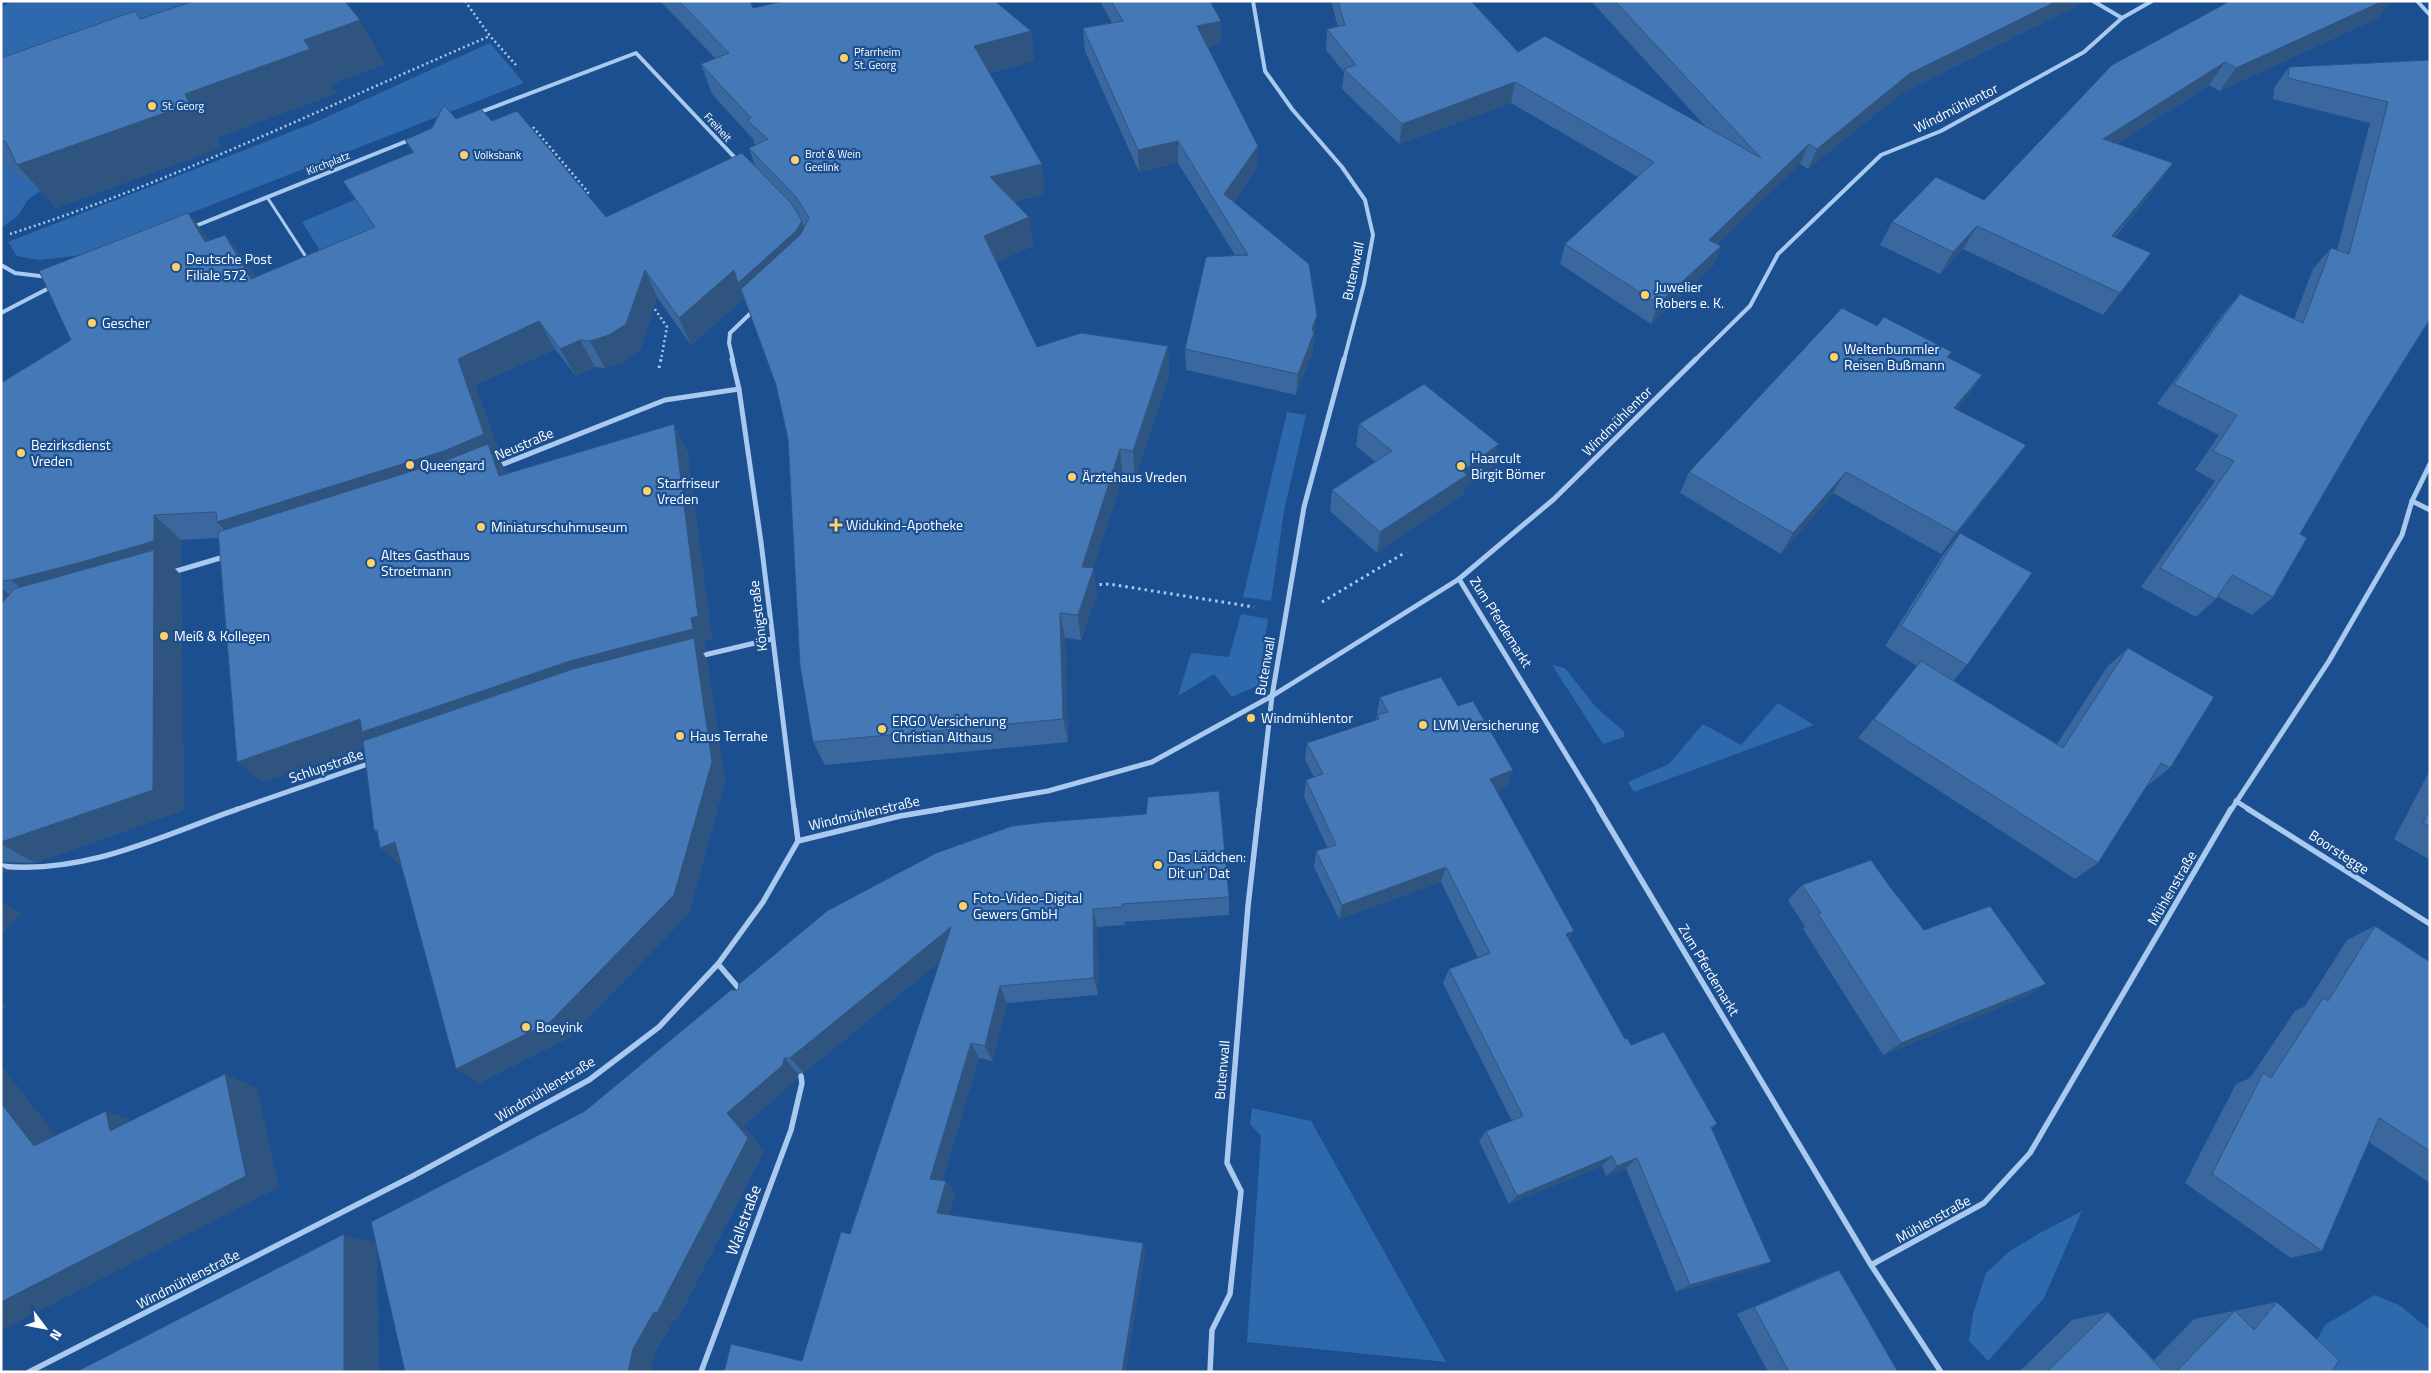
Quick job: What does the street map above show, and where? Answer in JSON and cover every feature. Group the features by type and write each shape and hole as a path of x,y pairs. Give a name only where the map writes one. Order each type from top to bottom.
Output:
{"street":[{"name":"Butenwall","path":"1210,1372 1212,1330 1230,1294 1241,1191 1227,1163 1248,906 1272,696 1288,612 1304,507 1361,293 1373,235 1364,200 1342,167 1292,109 1265,71 1253,1"},
{"path":"2093,1 2122,18"},
{"name":"Windmühlentor","path":"1048,791 1152,762 1272,696 1459,579 1554,499 1750,306 1778,254 1881,155 1941,131 2084,52 2122,18 2152,1"},
{"path":"2417,1 2430,15"},
{"name":"Freiheit","path":"538,90 636,53 742,165"},
{"path":"473,114 538,90"},
{"name":"Kirchplatz","path":"186,229 419,136"},
{"path":"1,265 15,274 55,277"},
{"path":"1,313 56,284"},
{"name":"Königstraße","path":"760,305 730,333 729,342 740,389 798,841"},
{"name":"Neustraße","path":"491,470 665,400 740,389"},
{"name":"Mühlenstraße","path":"1870,1265 1914,1244 1984,1203 2030,1153 2236,801 2329,661 2402,535 2412,501 2430,464"},
{"path":"2412,501 2430,510"},
{"path":"165,575 230,555"},
{"name":"Zum Pferdemarkt","path":"1459,579 1531,694 1870,1265 1941,1372"},
{"path":"695,658 772,639"},
{"name":"Schlupstraße","path":"1,866 19,870 53,869 105,855 375,761"},
{"name":"Windmühlenstraße","path":"29,1372 386,1191 526,1117 589,1080 659,1027 718,964 762,902 798,841 900,816 1048,791"},
{"name":"Boorstegge","path":"2236,801 2430,924"},
{"path":"718,964 745,996"},
{"name":"Wallstraße","path":"701,1372 791,1130 802,1083 800,1076"}],"lane":[{"path":"267,196 313,268"}],"path":[{"path":"465,1 490,36 538,90"},
{"path":"5,235 76,213 244,146 352,95 490,36"},
{"path":"509,100 588,192 588,201"},
{"path":"652,304 667,327 666,342 654,384 665,400"},
{"path":"1084,585 1109,584 1304,613 1406,552"}],"shaded area":[{"path":"13,1 284,1 1,75 1,7"},
{"path":"490,43 524,83 83,255 38,260 17,256 8,242 316,122"},
{"path":"1,144 35,182 45,187 27,201 18,216 1,228"},
{"path":"411,176 362,209 389,250 337,278 302,222"},
{"path":"1287,412 1306,415 1284,511 1271,601 1243,597"},
{"path":"1241,614 1268,619 1261,664 1264,675 1261,684 1232,697 1214,674 1178,696 1191,653 1229,657"},
{"path":"1552,665 1565,668 1594,705 1624,732 1624,737 1603,744"},
{"path":"1778,703 1814,725 1634,792 1628,782 1669,764 1703,724 1741,745"},
{"path":"1252,1108 1311,1121 1446,1362 1247,1342 1261,1136 1250,1124"},
{"path":"2082,1211 2044,1298 1988,1361 1969,1341 1973,1314 1986,1273 2010,1251"},
{"path":"2375,1295 2399,1305 2430,1330 2430,1372 2300,1372 2325,1325"}],"building":[{"path":"194,1 345,1 360,20 304,40 310,49 185,94 190,104 17,165 6,142 1,140 1,58 135,11 140,19"},
{"path":"679,1 750,1 753,8 784,1 995,1 1031,31 974,46 1042,164 990,177 1029,217 984,236 1037,347 1081,333 1168,346 1133,451 1120,449 1082,567 1094,568 1078,615 1060,613 1063,719 813,742 800,666 788,439 776,385 741,289 801,234 809,218 797,198 749,148 768,139 747,120 751,118 701,64 729,53"},
{"path":"1111,1 1210,1 1221,21 1197,26 1258,146 1224,194 1309,264 1317,315 1312,329 1314,333 1298,374 1185,349 1206,257 1248,255 1178,141 1138,150 1083,28 1123,21"},
{"path":"1338,1 1471,1 1518,52 1545,36 1761,158 1615,1 2057,1 1909,74 1817,149 1809,144 1709,240 1721,246 1658,304 1565,244 1654,162 1515,82 1402,124 1344,69 1356,65 1327,29 1345,25"},
{"path":"2230,1 2383,1 2236,68 2225,62 2103,139 2173,163 2112,236 2151,253 2120,293 1977,226 1953,252 1892,222 1936,177 1984,200 2112,65"},
{"path":"2430,60 2430,319 2366,421 2300,534 2307,538 2273,597 2232,575 2216,599 2160,568 2234,461 2213,451 2237,415 2174,384 2240,294 2303,323 2331,248 2349,254 2388,102 2288,78 2289,67"},
{"path":"444,105 456,119 481,109 492,121 517,111 606,217 742,153 792,204 802,221 796,231 738,283 734,270 679,318 645,270 626,324 609,335 590,341 580,340 560,349 539,321 458,359 484,434 444,451 217,522 216,512 154,515 154,541 78,563 1,581 1,383 71,340 39,271 188,213 205,242 225,235 251,279 375,227 343,181 414,152 405,140 432,128"},
{"path":"1842,308 1877,326 1884,317 1952,352 1947,357 1982,375 1954,408 2026,445 1956,533 1846,472 1793,533 1689,472"},
{"path":"1424,384 1499,444 1463,471 1467,475 1380,532 1332,490 1392,451 1359,424"},
{"path":"674,424 698,616 691,618 693,629 570,661 362,732 360,719 237,762 218,532 447,460 488,444 499,476"},
{"path":"1960,533 2032,573 1967,665 1901,626"},
{"path":"154,550 153,790 1,842 1,604 14,589"},
{"path":"694,638 712,762 674,895 550,1022 456,1069 395,842 380,848 377,830 374,830 363,741 573,669"},
{"path":"2128,648 2214,697 2170,768 2161,763 2098,863 1874,719 1921,661 2063,748"},
{"path":"1441,677 1458,706 1473,701 1513,770 1490,779 1574,931 1566,934 1625,1039 1627,1038 1631,1045 1664,1032 1717,1124 1711,1127 1771,1262 1690,1285 1637,1158 1617,1166 1612,1156 1517,1196 1486,1131 1523,1116 1449,969 1490,953 1446,867 1342,905 1316,851 1336,845 1306,780 1323,774 1307,743 1379,719 1377,715 1388,712 1380,697"},
{"path":"1219,791 1229,897 1122,904 1122,907 1093,909 1094,978 1000,986 985,1046 971,1043 930,1179 946,1181 937,1213 1143,1243 1122,1372 724,1372 731,1344 802,1361 841,1232 850,1234 951,927 790,1058 784,1058 783,1065 727,1113 748,1138 657,1313 654,1312 633,1349 628,1372 405,1372 371,1222 585,1111 731,990 738,990 739,984 827,911 936,853 1012,826 1146,814 1148,797"},
{"path":"2430,809 2430,826 2423,823"},
{"path":"1871,860 1924,930 1990,906 2046,984 1901,1043 1818,914 1821,913 1802,885"},
{"path":"2375,926 2430,962 2430,1151 2379,1118 2322,1251 2212,1174 2263,1073 2271,1078 2323,998 2328,1001"},
{"path":"225,1074 246,1176 1,1302 1,1103 34,1146 106,1111 110,1131"},
{"path":"344,1234 344,1372 76,1372"},
{"path":"1839,1270 1898,1372 1789,1372 1754,1307"},
{"path":"2277,1302 2339,1360 2332,1372 2176,1372 2235,1311 2254,1330"},
{"path":"2108,1312 2164,1372 2047,1372"}],"place":[{"name":"Pfarrheim St. Georg","path":"844,58"},
{"name":"St. Georg","path":"152,106"},
{"name":"Volksbank","path":"464,155"},
{"name":"Brot & Wein Geelink","path":"795,160"},
{"name":"Deutsche Post Filiale 572","path":"176,267"},
{"name":"Juwelier Robers e. K.","path":"1645,295"},
{"name":"Gescher","path":"92,323"},
{"name":"Weltenbummler Reisen Bußmann","path":"1834,357"},
{"name":"Bezirksdienst Vreden","path":"21,453"},
{"name":"Queengard","path":"410,465"},
{"name":"Haarcult Birgit Bömer","path":"1461,466"},
{"name":"Ärztehaus Vreden","path":"1072,477"},
{"name":"Starfriseur Vreden","path":"647,491"},
{"name":"Widukind-Apotheke","path":"836,525"},
{"name":"Miniaturschuhmuseum","path":"481,527"},
{"name":"Altes Gasthaus Stroetmann","path":"371,563"},
{"name":"Meiß & Kollegen","path":"164,636"},
{"name":"Windmühlentor","path":"1251,718"},
{"name":"LVM Versicherung","path":"1423,725"},
{"name":"ERGO Versicherung Christian Althaus","path":"882,729"},
{"name":"Haus Terrahe","path":"680,736"},
{"name":"Das Lädchen: Dit un' Dat","path":"1158,865"},
{"name":"Foto-Video-Digital Gewers GmbH","path":"963,906"},
{"name":"Boeyink","path":"526,1027"}]}
